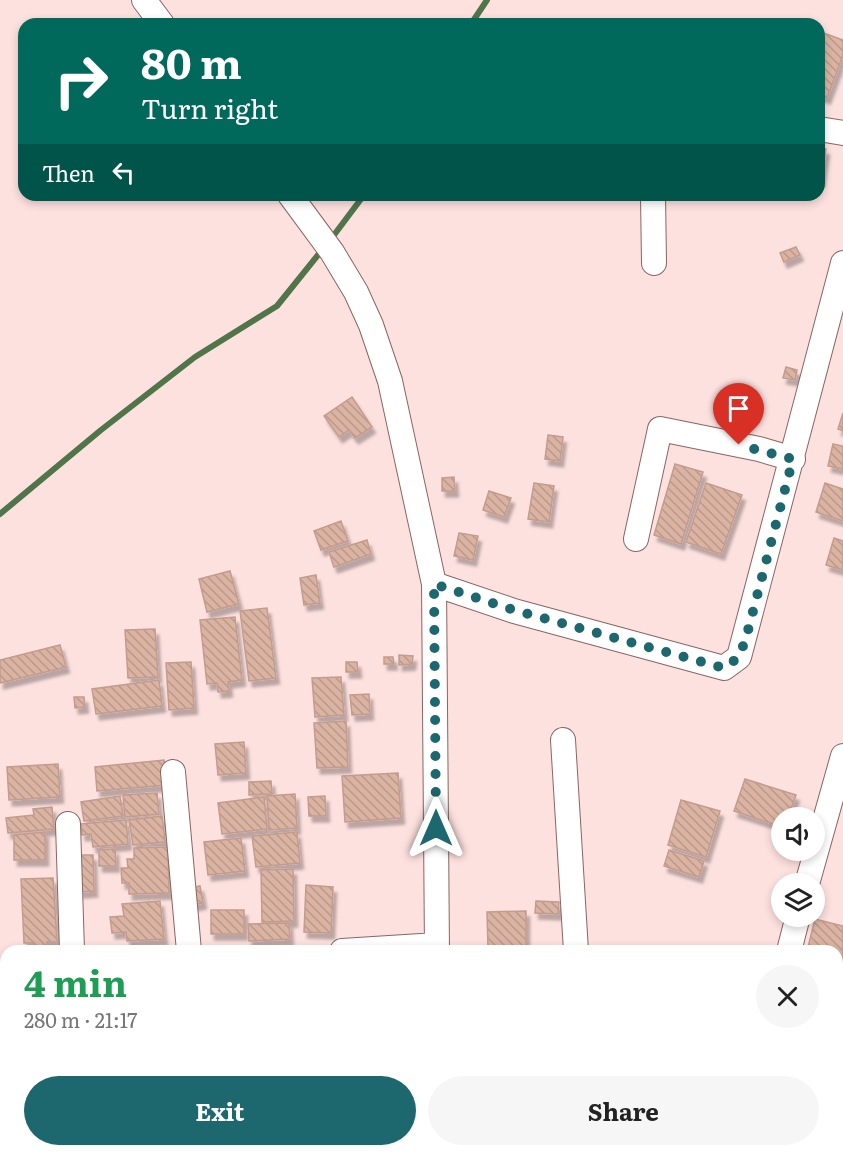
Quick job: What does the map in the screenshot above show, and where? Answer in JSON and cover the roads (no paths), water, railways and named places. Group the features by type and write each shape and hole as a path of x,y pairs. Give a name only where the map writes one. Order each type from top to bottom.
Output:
{"street":[{"path":"144,0 158,18"},
{"path":"825,130 843,133"},
{"path":"294,201 332,252 356,292 390,381 434,584 437,945"},
{"path":"653,201 654,263"},
{"path":"434,584 514,610 724,668 739,657 746,638 843,263"},
{"path":"636,539 660,429 759,449 793,459"},
{"path":"563,740 576,945"},
{"path":"811,873 836,810 843,756"},
{"path":"173,772 188,945"},
{"path":"68,824 72,945"},
{"path":"791,945 795,927"}],"waterway":[{"path":"475,18 487,0"},
{"path":"331,239 360,201"},
{"path":"0,514 101,430 195,357 277,306 322,250"}]}
